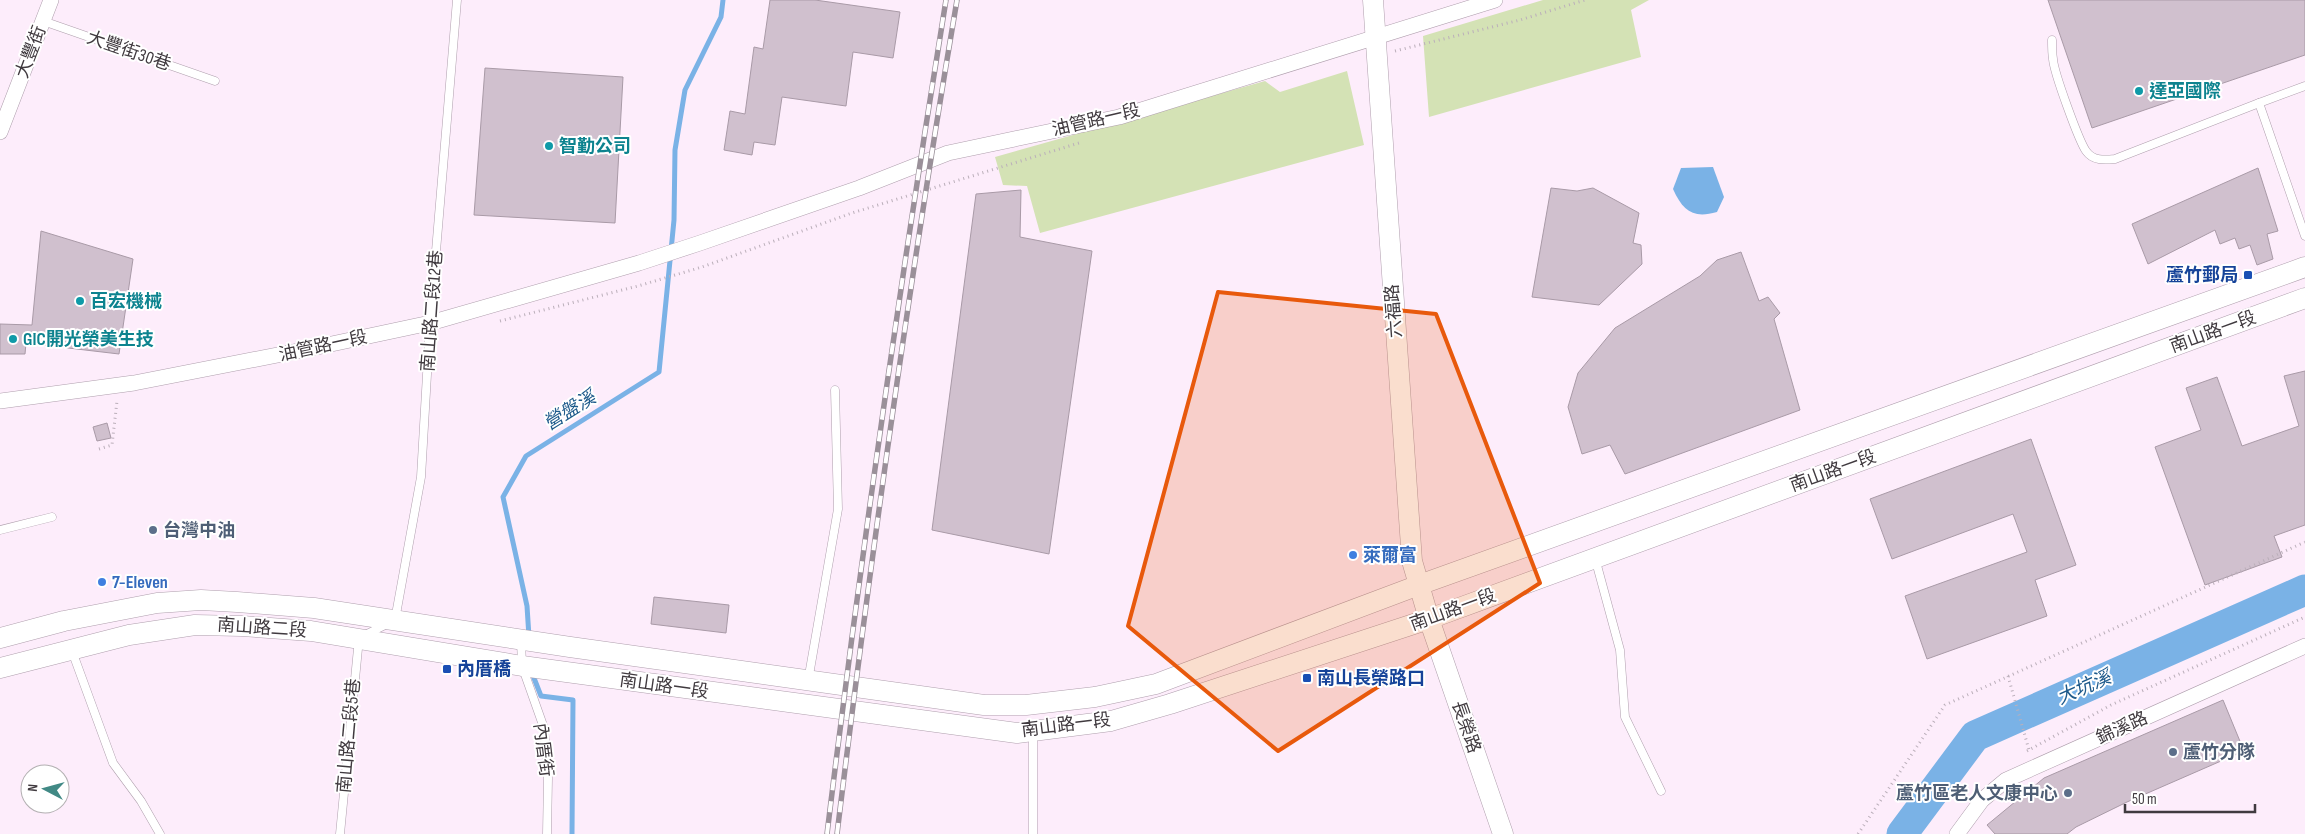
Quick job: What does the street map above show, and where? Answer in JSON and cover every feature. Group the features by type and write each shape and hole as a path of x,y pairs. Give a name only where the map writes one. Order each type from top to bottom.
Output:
{"street":[{"name":"六福路","path":"1373,0 1412,561 1430,619"},
{"name":"油管路一段","path":"0,401 118,385 308,349 430,323 700,244 859,188 948,153 1119,117 1376,46 1494,0"},
{"name":"大豐街","path":"0,132 43,21 48,1"},
{"name":"南山路一段","path":"523,640 984,705 1026,704 1095,698 1156,684 1419,585 2305,267"},
{"name":"南山路一段","path":"524,667 1017,733 1111,721 1170,704 1430,619 2305,298"},
{"name":"南山路二段","path":"0,638 118,610 157,603 201,600 314,608 523,640"},
{"name":"長榮路","path":"1430,619 1503,834"},
{"name":"南山路二段","path":"0,668 128,634 195,625 262,627 359,638 524,667"},
{"name":"錦溪路","path":"1957,834 1982,800 2006,780 2305,646"}],"lane":[{"name":"南山路二段12巷","path":"395,620 422,476 430,323 457,0"},
{"name":"大豐街30巷","path":"43,21 215,81"},
{"path":"2052,40 2053,61 2078,134 2086,152 2094,158 2104,160 2114,159 2305,86"},
{"path":"2259,103 2305,236"},
{"path":"808,681 838,510 835,390"},
{"path":"0,530 52,517"},
{"path":"1595,558 1620,650 1625,717 1661,791"},
{"path":"359,638 395,620"},
{"name":"南山路二段5巷","path":"340,834 359,638"},
{"name":"內厝街","path":"523,640 524,667 544,728 548,778 547,834"},
{"path":"71,650 113,763 141,801 160,834"},
{"path":"1032,731 1034,834"}],"path":[{"path":"1376,46 1520,20 1585,0"},
{"path":"638,286 702,267 852,213 1085,142"},
{"path":"100,449 112,445 118,385"},
{"path":"1858,834 1945,705 2305,542"},
{"path":"2020,755 2110,705 2305,617"},
{"path":"2008,676 2029,750"}],"highlighted area":[{"path":"1218,292 1436,314 1540,583 1278,751 1128,626"}],"green space":[{"path":"1543,0 1649,0 1631,10 1641,57 1429,117 1423,36"},
{"path":"1347,71 1364,145 1040,233 1027,186 1003,185 995,157 1265,81 1280,92"}],"water":[{"path":"1713,167 1724,197 1717,212 1695,214 1685,208 1673,189 1681,168"}],"building":[{"path":"770,0 815,0 900,12 893,58 853,52 846,106 782,97 775,145 754,142 752,155 724,150 730,111 745,114 754,47 763,49"},
{"name":"達亞國際","path":"2048,0 2305,0 2305,55 2092,128"},
{"name":"智勤公司","path":"485,68 623,77 615,223 474,215"},
{"path":"2258,168 2278,231 2267,234 2273,259 2257,265 2250,245 2239,249 2235,238 2220,244 2215,230 2148,264 2132,224"},
{"path":"1551,188 1577,191 1593,188 1639,213 1633,243 1641,245 1642,264 1599,305 1532,297"},
{"path":"1021,190 1020,237 1092,251 1049,554 932,530 976,194"},
{"name":"百宏機械","path":"41,231 133,259 119,354 26,343 25,354 0,354 0,324 32,325"},
{"path":"1741,252 1759,301 1768,297 1780,313 1774,319 1800,410 1625,474 1610,445 1582,454 1568,407 1578,373 1615,328 1700,276 1717,260"},
{"path":"2305,371 2305,525 2274,536 2282,557 2205,585 2155,447 2201,430 2186,388 2217,377 2242,446 2299,426 2284,376"},
{"path":"107,423 111,438 97,441 93,427"},
{"path":"2031,439 2076,565 2035,580 2047,616 1927,659 1905,596 2027,552 2013,514 1892,559 1870,499"},
{"path":"654,597 729,605 726,633 651,624"},
{"path":"2223,700 2244,751 2127,802 2076,827 2067,834 1995,834 1987,825 2044,778"}],"waterway":[{"name":"營盤溪","path":"529,637 527,606 503,497 526,456 659,372 674,220 675,150 685,90 721,17 723,0"},
{"name":"大坑溪","path":"1902,834 1975,736 2305,590"},
{"name":"營盤溪","path":"532,673 541,696 573,700 572,834"}],"railway":[{"path":"827,834 882,416 946,0"},
{"path":"837,834 892,416 957,0"}],"place":[{"name":"達亞國際","path":"2139,91"},
{"name":"智勤公司","path":"549,146"},
{"name":"蘆竹郵局","path":"2248,275"},
{"name":"百宏機械","path":"80,301"},
{"name":"GIC開光榮美生技","path":"13,339"},
{"name":"台灣中油","path":"153,530"},
{"name":"萊爾富","path":"1353,555"},
{"name":"7-Eleven","path":"102,582"},
{"name":"內厝橋","path":"447,669"},
{"name":"南山長榮路口","path":"1307,678"},
{"name":"蘆竹分隊","path":"2173,752"},
{"name":"蘆竹區老人文康中心","path":"2068,793"}]}
